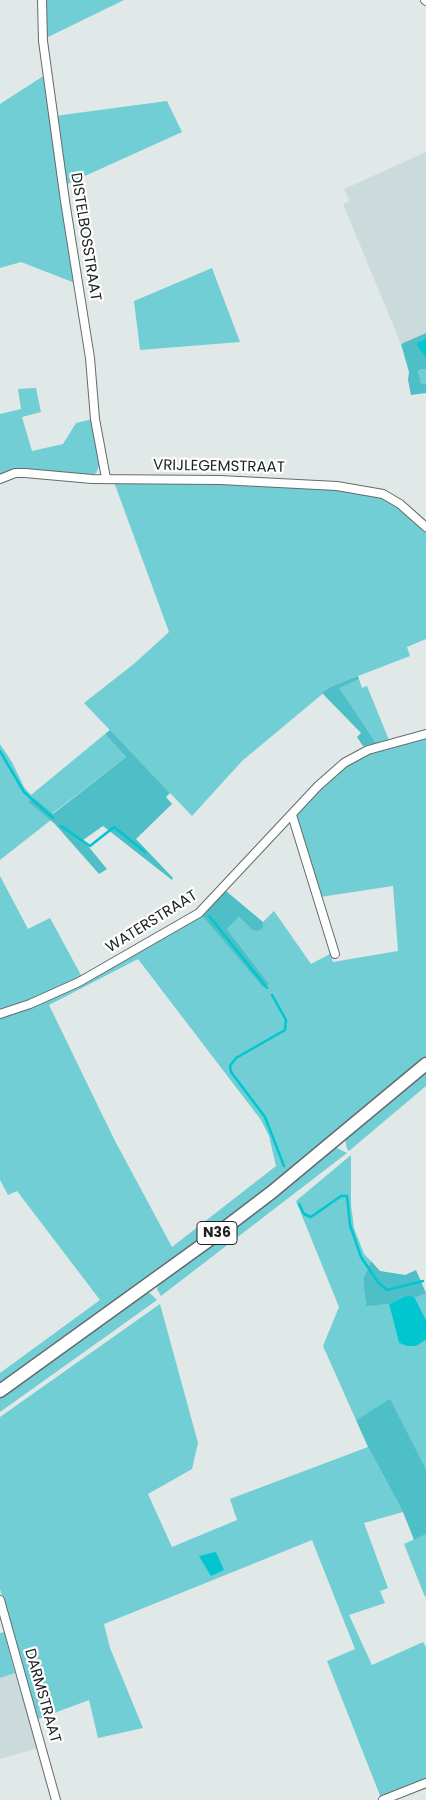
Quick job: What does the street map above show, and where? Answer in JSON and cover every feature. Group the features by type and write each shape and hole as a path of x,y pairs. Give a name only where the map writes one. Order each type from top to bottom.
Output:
{"main road":[{"name":"N36","path":"0,1391 227,1226 426,1064"}],"street":[{"name":"DISTELBOSSTRAAT","path":"42,0 42,24 47,69 90,358 95,419 106,478"},
{"name":"VRIJLEGEMSTRAAT","path":"0,479 15,473 25,473 106,478 295,482 364,489 383,494 400,504 426,527"},
{"name":"WATERSTRAAT","path":"0,1014 30,1004 78,982 199,913 318,786 344,763 360,753 426,734"},
{"path":"292,815 335,954"},
{"name":"DARMSTRAAT","path":"0,1600 56,1800"},
{"path":"383,1800 426,1783"}],"shaded area":[{"path":"44,0 124,0 46,38"},
{"path":"45,75 75,283 21,262 0,268 0,104"},
{"path":"167,101 182,132 65,185 55,116"},
{"path":"426,152 426,333 401,344 343,204 350,201 344,189"},
{"path":"212,268 240,342 140,350 134,301"},
{"path":"426,333 426,338 418,342 426,358 426,369 418,370 421,383 426,385 426,393 411,395 408,380 409,372 401,344"},
{"path":"426,338 426,358 417,345 418,342"},
{"path":"426,369 426,385 424,385 421,383 418,370"},
{"path":"36,388 41,412 22,417 32,451 63,444 76,423 93,419 99,466 96,473 91,476 19,470 8,471 0,477 0,414 21,409 18,389"},
{"path":"114,482 193,482 320,488 376,495 398,506 426,531 426,639 407,647 410,656 332,686 242,761 192,816 84,703 135,663 169,632"},
{"path":"358,676 359,679 339,688 376,743 363,746 357,737 361,733 322,693 332,686"},
{"path":"359,679 362,688 367,686 389,740 376,743 338,688"},
{"path":"110,730 170,793 166,797 172,804 136,839 173,878 172,880 103,826 83,840 107,869 99,874 54,823 28,802 33,797 53,814 126,757 105,734"},
{"path":"105,734 126,757 52,814 33,797 28,802 51,820 0,860 0,744 12,762 24,787 31,795"},
{"path":"426,738 426,1058 292,1168 178,1256 0,1384 0,1373 100,1300 17,1191 8,1195 0,1180 0,1016 69,989 202,915 269,984 227,929 239,917 252,930 263,928 263,922 274,911 311,964 330,954 333,962 398,951 393,886 320,897 296,815 324,783 344,766 369,752","holes":["138,959 261,1120 269,1136 276,1166 172,1247 114,1139 49,1005"]},
{"path":"0,876 28,929 50,918 82,977 0,1012"},
{"path":"226,891 263,922 263,928 258,931 252,930 239,917 227,929 269,984 263,987 202,915"},
{"path":"426,1070 426,1086 349,1151 345,1139"},
{"path":"335,1147 347,1153 161,1296 157,1289 159,1284"},
{"path":"351,1155 351,1205 354,1228 364,1254 371,1261 363,1279 366,1305 389,1304 399,1343 407,1346 416,1346 426,1340 426,1469 390,1400 356,1420 323,1346 339,1307 296,1201"},
{"path":"371,1261 380,1271 405,1275 416,1270 426,1293 415,1298 403,1297 389,1304 366,1306 363,1279"},
{"path":"146,1292 157,1300 0,1412 0,1397"},
{"path":"426,1293 426,1320 415,1298"},
{"path":"410,1296 415,1298 426,1320 426,1340 416,1346 407,1346 399,1343 389,1304 403,1297"},
{"path":"160,1304 198,1443 192,1469 148,1494 172,1547 237,1520 230,1499 368,1447 403,1512 364,1523 388,1588 380,1591 385,1603 349,1615 372,1665 423,1642 426,1647 426,1780 381,1798 327,1661 355,1649 312,1540 104,1624 110,1648 143,1728 98,1738 89,1700 38,1719 0,1589 0,1417"},
{"path":"390,1399 426,1469 426,1534 414,1540 403,1512 368,1447 356,1420"},
{"path":"426,1534 426,1596 425,1597 404,1544"},
{"path":"216,1552 224,1570 211,1576 199,1556"},
{"path":"4,1632 15,1673 0,1678 0,1633"},
{"path":"15,1673 38,1748 0,1759 0,1678"}],"waterway":[{"path":"0,751 24,792 53,818"},
{"path":"61,826 90,846 114,827 145,852"},
{"path":"209,916 267,988"},
{"path":"272,995 286,1020 285,1030 236,1058 230,1066 231,1072 265,1117 284,1166"},
{"path":"299,1204 304,1214 311,1217 341,1196 347,1196 350,1225 361,1257 378,1282 387,1290 423,1281"}]}
